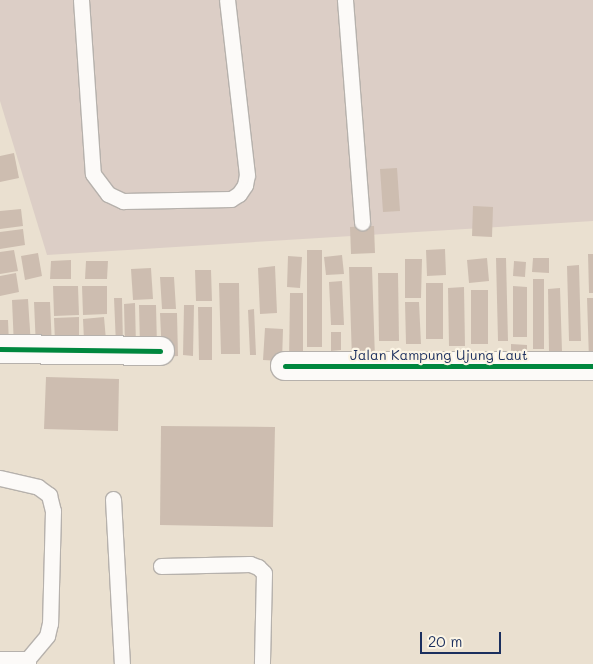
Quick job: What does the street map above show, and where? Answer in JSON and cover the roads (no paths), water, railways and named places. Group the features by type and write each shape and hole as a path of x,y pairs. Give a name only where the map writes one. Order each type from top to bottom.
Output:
{"street":[{"path":"0,349 160,351"},
{"name":"Jalan Kampung Ujung Laut","path":"285,366 593,366"}],"lane":[{"path":"81,0 93,174 108,194 124,201 231,199 239,194 245,185 247,175 227,0"},
{"path":"345,0 362,222"},
{"path":"0,478 38,487 49,495 53,511 50,623 47,636 28,661 0,659"},
{"path":"113,499 122,664"},
{"path":"161,566 250,564 258,567 264,573 262,664"}]}
